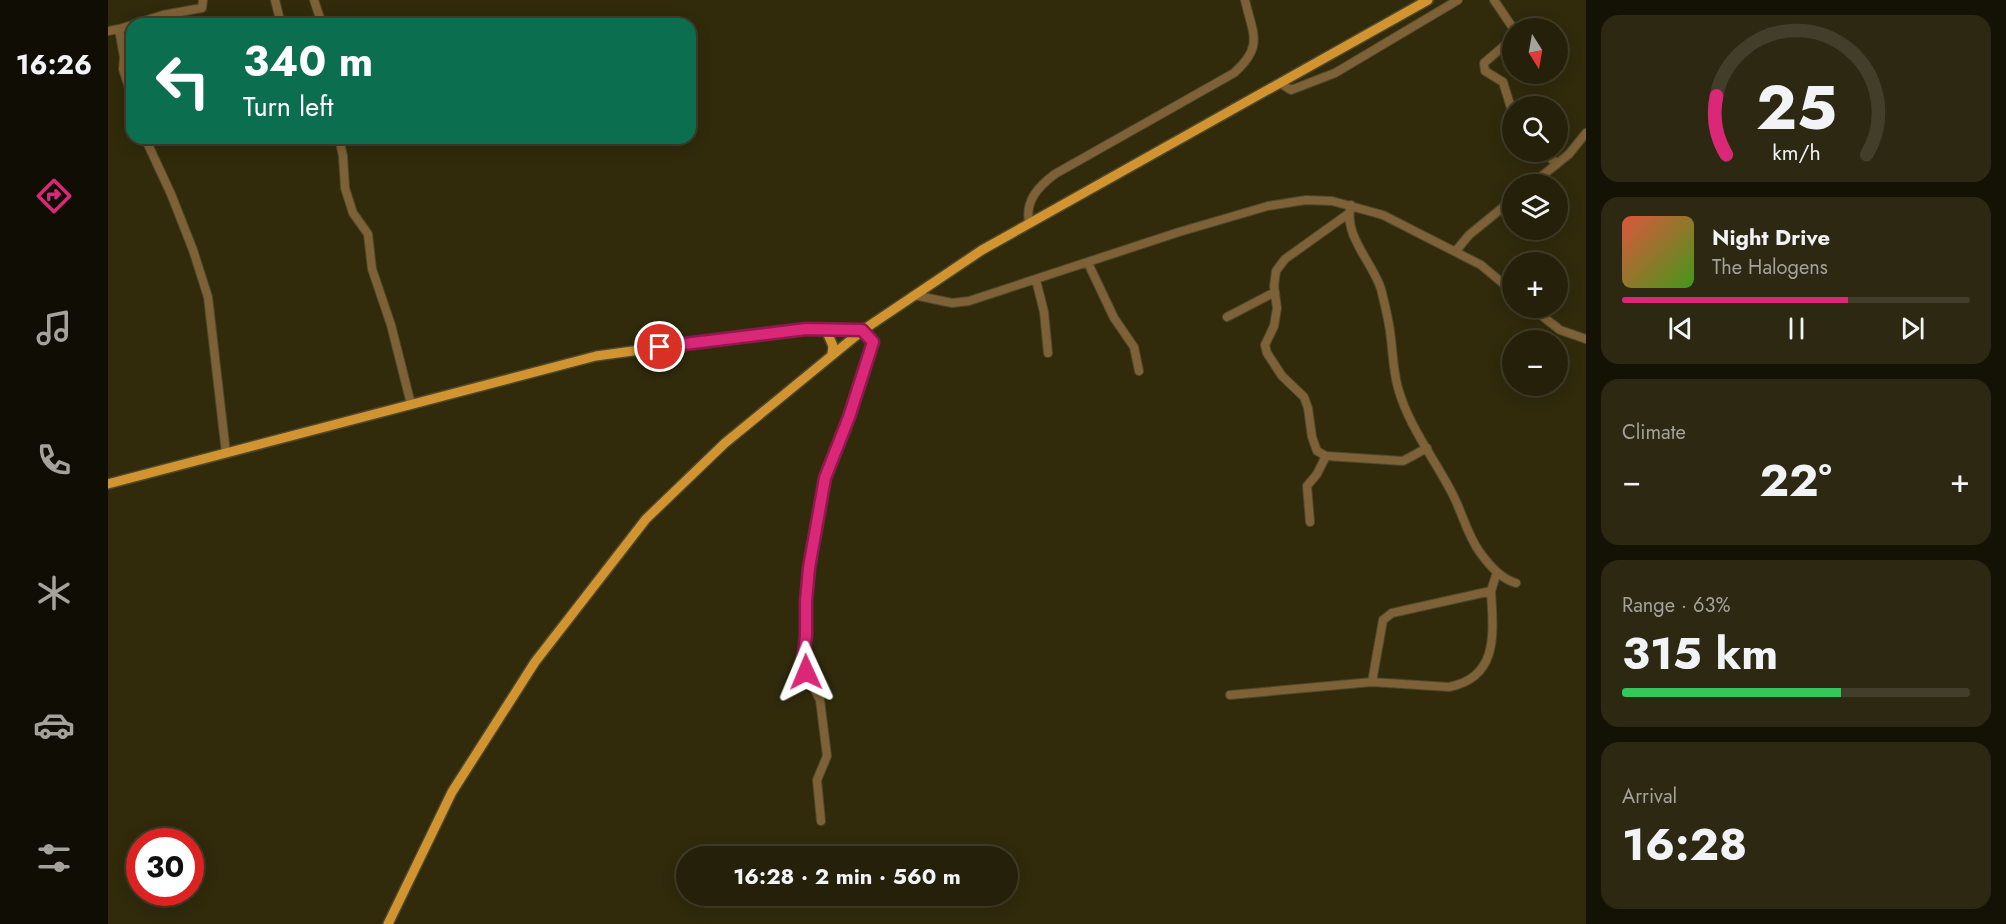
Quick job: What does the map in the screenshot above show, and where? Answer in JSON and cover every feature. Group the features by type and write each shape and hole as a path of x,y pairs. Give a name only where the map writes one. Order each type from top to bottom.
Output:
{"main road":[{"path":"388,924 452,792 535,662 592,587 654,512 725,443 862,330 982,250 1428,0"},
{"path":"108,484 596,356 806,329 862,330"},
{"path":"825,330 832,346 831,354"}],"street":[{"path":"153,18 202,8 202,0"},
{"path":"275,0 279,18"},
{"path":"314,0 320,18"},
{"path":"1029,222 1032,196 1055,174 1234,73 1246,63 1255,43 1245,0"},
{"path":"1280,82 1291,90 1335,73 1458,0"},
{"path":"1494,0 1506,18"},
{"path":"108,31 126,26"},
{"path":"119,29 126,78"},
{"path":"1502,48 1484,63 1485,71 1502,81"},
{"path":"1545,174 1575,148 1586,133"},
{"path":"148,144 171,194 208,297 226,453"},
{"path":"340,144 346,194 356,217 368,234 372,269 391,325 411,404"},
{"path":"1554,162 1557,165"},
{"path":"914,295 960,303 1179,232 1268,206 1306,200 1332,201 1383,215 1481,266 1502,283"},
{"path":"1351,205 1348,214 1354,235 1380,287 1389,325 1393,368 1400,398 1413,428 1427,448 1457,502 1475,546 1497,572 1508,581 1516,583"},
{"path":"1455,252 1468,235 1502,208"},
{"path":"1348,214 1286,259 1276,271 1277,309 1274,326 1265,345 1267,353 1282,376 1304,397 1317,451 1326,456 1404,461 1427,448"},
{"path":"1088,263 1114,318 1134,347 1139,371"},
{"path":"1036,280 1044,312 1048,353"},
{"path":"1227,317 1275,292"},
{"path":"1545,318 1560,330 1586,339"},
{"path":"822,821 817,780 827,756 820,700 806,672 803,658 806,636 806,601 809,568 825,478 849,417 873,342 862,330"},
{"path":"1310,522 1307,486 1317,474 1326,456"},
{"path":"1230,695 1372,682 1449,687 1459,685 1484,668 1493,630 1491,591 1497,572"},
{"path":"1372,682 1383,620 1392,613 1491,591"}],"route":[{"path":"660,347 806,329 862,330 873,342 849,417 825,478 809,568 803,658 806,672"}]}
